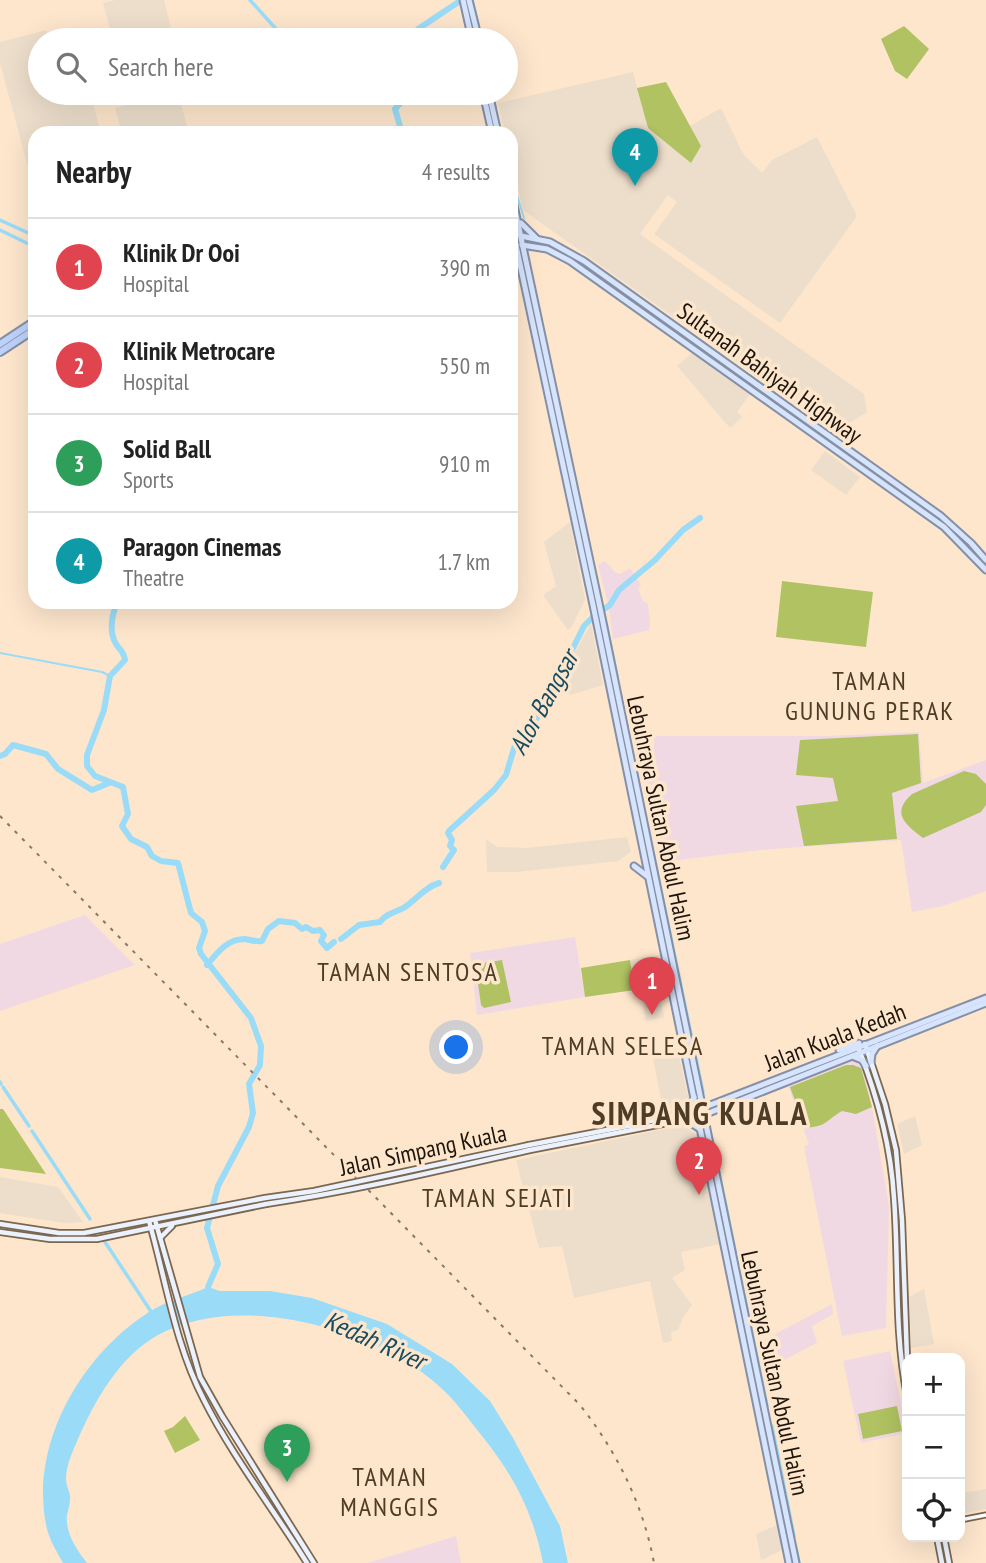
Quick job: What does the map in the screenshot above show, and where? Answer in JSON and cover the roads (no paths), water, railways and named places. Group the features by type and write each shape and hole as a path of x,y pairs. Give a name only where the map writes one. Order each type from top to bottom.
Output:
{"highway":[{"path":"0,344 28,326"},
{"path":"0,352 28,334"}],"main road":[{"path":"463,0 469,28"},
{"path":"469,0 476,28"},
{"path":"486,105 491,126"},
{"path":"492,105 496,126"},
{"path":"518,219 536,238"},
{"name":"Sultanah Bahiyah Highway","path":"518,236 536,238 558,245 584,261 892,481 951,525 986,560"},
{"name":"Sultanah Bahiyah Highway","path":"518,245 538,247 569,261 944,527 986,570"},
{"name":"Lebuhraya Sultan Abdul Halim","path":"518,246 526,257 649,879 697,1096"},
{"path":"526,257 529,250 538,247"},
{"name":"Lebuhraya Sultan Abdul Halim","path":"518,250 596,604"},
{"path":"738,372 751,373 755,383"},
{"path":"880,482 885,476"},
{"path":"887,487 892,481"},
{"name":"Lebuhraya Sultan Abdul Halim","path":"600,625 789,1563"},
{"path":"634,866 649,879"},
{"name":"Jalan Kuala Kedah","path":"700,1113 816,1063 863,1048 986,1000"},
{"path":"816,1063 822,1057 852,1045 878,1042"},
{"path":"878,1042 869,1064 889,1151 894,1196 902,1368"},
{"path":"863,1048 885,1104 896,1150 908,1353"},
{"name":"Jalan Kuala Kedah","path":"715,1106 849,1057 863,1048"},
{"path":"849,1057 859,1058 869,1064"},
{"path":"701,1131 687,1117 697,1096 715,1106 706,1124"},
{"name":"Lebuhraya Sultan Abdul Halim","path":"700,1113 706,1124 796,1563"},
{"name":"Jalan Simpang Kuala","path":"0,1224 78,1233 205,1213 418,1176 530,1148 700,1113"},
{"name":"Jalan Simpang Kuala","path":"0,1232 50,1239 83,1240 154,1228 205,1213"},
{"path":"152,1220 188,1341 205,1387 314,1563"},
{"path":"175,1223 157,1239 163,1282 204,1401 307,1563"},
{"path":"142,1230 157,1239"},
{"path":"898,1318 905,1318"},
{"path":"228,1441 234,1437"},
{"path":"938,1542 942,1563"},
{"path":"945,1542 949,1563"}],"street":[{"path":"965,1519 986,1515"}],"water":[{"name":"Kedah River","path":"208,1287 220,1291 270,1291 312,1298 387,1324 452,1364 490,1401 513,1438 560,1526 568,1563 543,1563 534,1527 513,1480 457,1404 424,1374 390,1352 333,1329 293,1320 241,1315 190,1322 158,1335 132,1355 110,1380 85,1424 66,1474 70,1497 68,1528 87,1563 63,1563 48,1533 43,1498 45,1467 65,1406 81,1378 101,1353 124,1331 156,1308"}],"waterway":[{"path":"250,0 275,28"},
{"path":"472,0 478,25"},
{"path":"420,28 460,1"},
{"path":"399,105 395,109 400,126"},
{"path":"518,199 524,218"},
{"path":"0,220 28,233"},
{"path":"0,230 28,244"},
{"name":"Alor Bangsar","path":"443,867 454,850 450,846 452,840 449,831 494,790 506,775 516,742 531,727 542,710 584,626 610,605 619,590 655,560 683,530 700,518"},
{"path":"115,609 112,634 125,660 110,676 104,710 87,755 87,766 95,776 123,787 128,814 122,826 131,839 147,847 152,856 161,861 178,863 191,913 202,922 205,931 199,948 201,954 251,1018 261,1046 260,1065 249,1084 253,1113 249,1127 218,1186 207,1228 218,1264 208,1287 209,1292"},
{"path":"605,618 617,676"},
{"path":"0,653 102,672 110,676"},
{"path":"621,698 645,816"},
{"path":"0,756 13,745 46,754 58,769 92,790 109,783"},
{"path":"648,828 703,1092"},
{"name":"Alor Bangsar","path":"341,939 359,925 380,922 405,907 429,887 439,883"},
{"name":"Alor Bangsar","path":"207,965 223,947 233,941 262,941 268,929 279,921 295,923 302,929 306,927 313,931 320,930 324,935 321,941 327,948 334,942"},
{"path":"3,1087 29,1126"},
{"path":"32,1131 90,1219"},
{"path":"716,1158 767,1406"},
{"path":"105,1242 152,1313"},
{"path":"772,1426 794,1536"},
{"path":"796,1548 799,1563"}],"railway":[{"path":"0,816 580,1405 606,1441 627,1479 643,1520 654,1563"}],"place":[{"name":"Paragon Cinemas","path":"635,186"},
{"name":"Klinik Dr Ooi","path":"652,1015"},
{"name":"Klinik Metrocare","path":"699,1195"},
{"name":"Solid Ball","path":"287,1482"}],"district":[{"name":"TAMAN GUNUNG PERAK","path":"870,695"},
{"name":"TAMAN SENTOSA","path":"408,971"},
{"name":"TAMAN SELESA","path":"623,1045"},
{"name":"SIMPANG KUALA","path":"700,1113"},
{"name":"TAMAN SEJATI","path":"498,1197"},
{"name":"TAMAN MANGGIS","path":"390,1491"}]}
